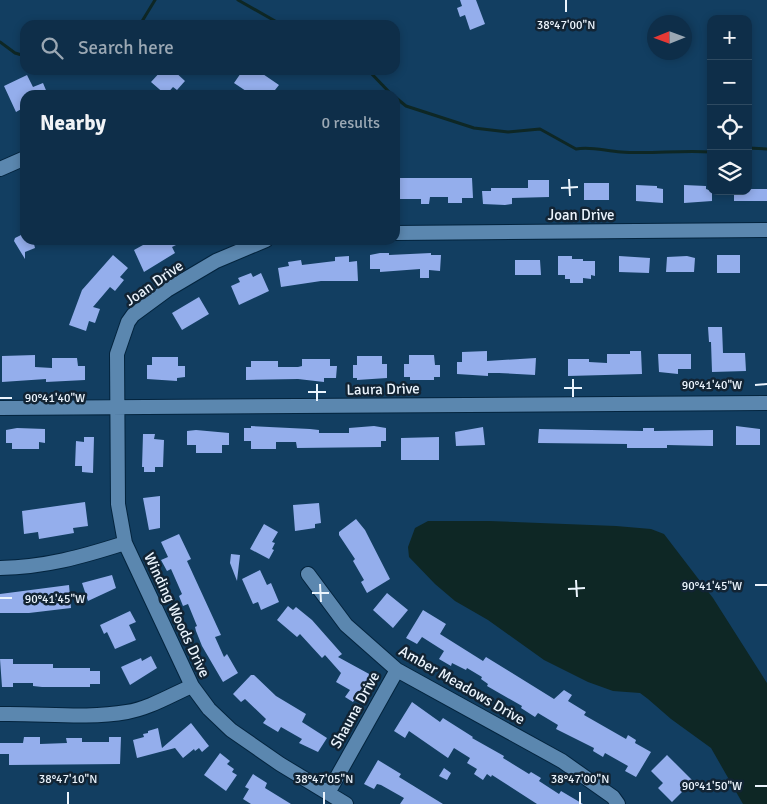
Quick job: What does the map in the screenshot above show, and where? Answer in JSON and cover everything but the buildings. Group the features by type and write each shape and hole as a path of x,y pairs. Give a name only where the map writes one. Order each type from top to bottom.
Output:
{"street":[{"path":"0,169 20,160"},
{"name":"Joan Drive","path":"400,233 767,230"},
{"name":"Joan Drive","path":"125,543 118,504 117,409 117,354 124,329 133,315 167,290 216,261 254,245"},
{"name":"Laura Drive","path":"0,408 117,409 767,403"},
{"path":"0,568 33,567 70,561 125,543"},
{"name":"Winding Woods Drive","path":"125,543 192,686 209,709 231,730 280,764 346,804"},
{"name":"Amber Meadows Drive","path":"308,574 346,625 397,670 562,761 612,797 618,804"},
{"name":"Shauna Drive","path":"328,793 397,670"},
{"path":"0,714 80,715 127,712 151,705 192,686"}],"shaded area":[{"path":"428,521 489,521 616,526 651,529 664,534 713,598 767,683 767,804 743,804 711,748 671,719 640,693 613,691 588,682 544,660 488,620 455,601 435,584 409,557 408,547 415,528"}],"waterway":[{"path":"143,20 155,0"},
{"path":"238,0 273,20"},
{"path":"0,42 20,54"},
{"path":"373,75 387,90"},
{"path":"400,101 406,106 474,128 508,132 540,129 576,149 593,148 632,152 707,152"},
{"path":"752,148 767,149"}]}
